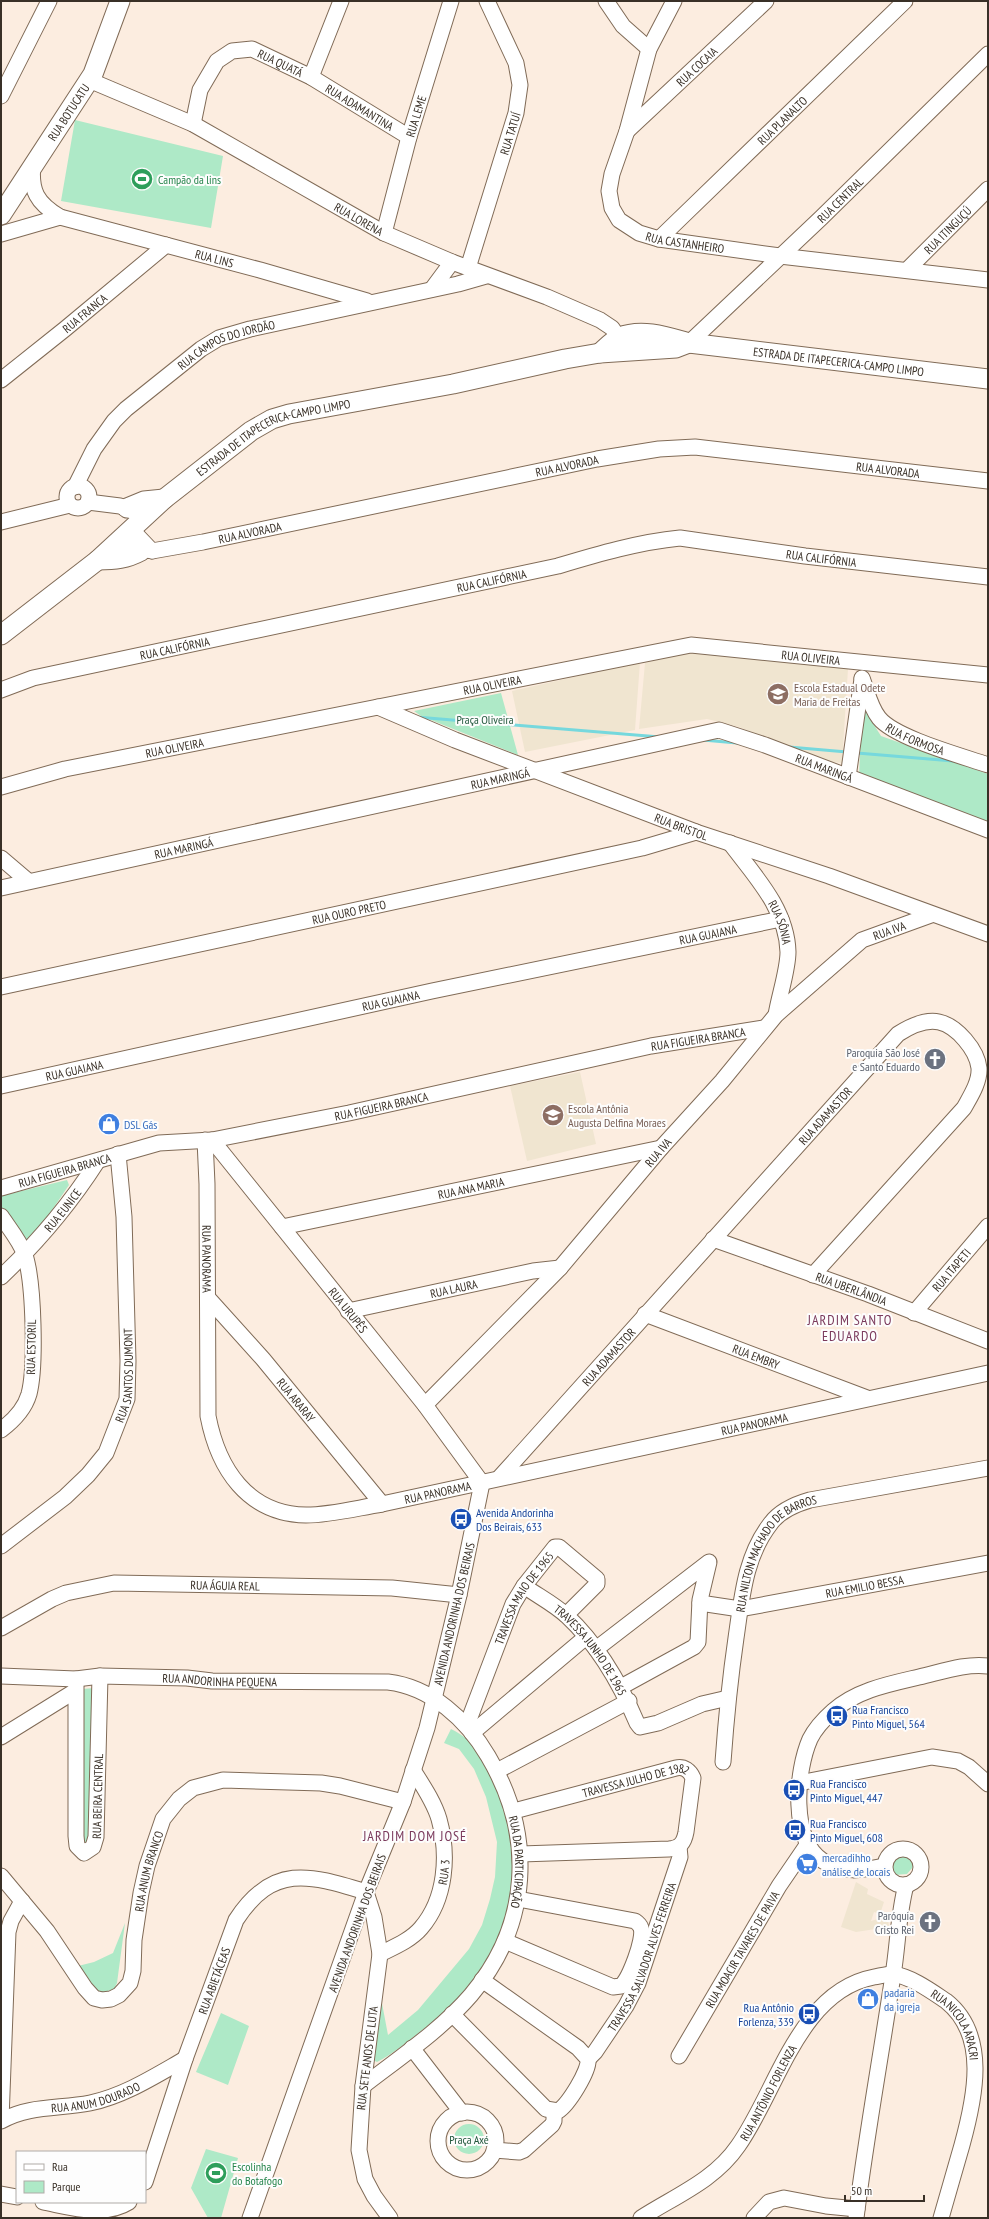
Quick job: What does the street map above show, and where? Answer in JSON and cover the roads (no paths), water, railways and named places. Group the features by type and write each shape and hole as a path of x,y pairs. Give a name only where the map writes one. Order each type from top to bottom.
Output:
{"main road":[{"name":"RUA BOTUCATU","path":"1,215 89,80 120,1"},
{"name":"ESTRADA DE ITAPECERICA-CAMPO LIMPO","path":"1,635 98,560 164,499 251,431 272,419 289,414 453,384 600,353 624,344 676,348 688,343 988,378"},
{"path":"123,507 144,501 164,499"},
{"path":"98,560 117,560 147,551"}],"street":[{"path":"1,96 49,1"},
{"name":"RUA QUATÁ","path":"194,124 200,90 207,73 216,61 232,51 252,49 311,77 341,1"},
{"name":"RUA LEME","path":"384,233 409,137 451,1"},
{"name":"RUA TATUÍ","path":"468,268 516,113 520,85 516,63 487,1"},
{"path":"606,1 623,26 649,49"},
{"name":"RUA CASTANHEIRO","path":"674,1 649,49 627,131 612,174 609,191 612,208 619,220 639,233 659,239 780,256 988,280"},
{"name":"RUA COCAIA","path":"627,131 766,1"},
{"name":"RUA PLANALTO","path":"659,239 906,1"},
{"name":"RUA CENTRAL","path":"688,343 988,54"},
{"name":"RUA ADAMANTINA","path":"311,77 409,137"},
{"name":"RUA LORENA","path":"89,80 194,124 384,233 486,276 547,297 600,320 612,328 624,344"},
{"name":"RUA LINS","path":"33,164 32,178 38,200 60,217 166,244 368,302"},
{"name":"RUA ITINGUÇÚ","path":"907,270 988,188"},
{"path":"1,234 60,217"},
{"name":"RUA FRANCA","path":"1,380 66,329 166,244"},
{"path":"432,289 452,262"},
{"name":"RUA CAMPOS DO JORDÃO","path":"75,487 94,449 114,421 201,349 219,338 250,328 458,284 486,276"},
{"name":"RUA ALVORADA","path":"118,543 147,551 203,542 597,459 665,448 695,447 988,480"},
{"path":"1,522 70,504 82,508 88,502 88,494 86,490 79,486 75,487 68,493 68,501 70,504"},
{"path":"88,502 123,507 137,525 147,551"},
{"name":"RUA CALIFÓRNIA","path":"1,690 18,682 40,676 558,566 638,545 668,539 680,538 806,556 988,577"},
{"name":"RUA OLIVEIRA","path":"1,787 64,769 691,645 988,675"},
{"path":"848,777 862,678 866,662"},
{"name":"RUA FORMOSA","path":"862,678 874,710 884,723 919,740 988,765"},
{"name":"RUA BRISTOL","path":"378,707 455,740 537,770 696,832 829,876 988,934"},
{"name":"RUA MARINGÁ","path":"1,888 719,730 740,736 988,830"},
{"name":"RUA OURO PRETO","path":"1,988 642,848 696,832"},
{"name":"RUA SÔNIA","path":"730,843 769,895 786,930 788,953 776,1015"},
{"path":"1,858 28,881"},
{"name":"RUA IVA","path":"425,1406 560,1268 776,1015 862,940 931,914"},
{"name":"RUA GUAIANA","path":"1,1086 432,991 781,919"},
{"name":"RUA ADAMASTOR","path":"500,1477 898,1034 911,1026 939,1022 956,1030 975,1055 979,1068 977,1080 964,1108 813,1275"},
{"name":"RUA FIGUEIRA BRANCA","path":"1,1188 160,1143 208,1140 356,1112 651,1046 764,1028"},
{"name":"RUA URUPÊS","path":"208,1140 282,1227 425,1406 482,1483"},
{"name":"RUA PANORAMA","path":"208,1140 208,1416 212,1434 220,1455 240,1488 257,1502 275,1510 296,1514 335,1512 382,1504 482,1483 500,1477 988,1373"},
{"name":"RUA ANA MARIA","path":"282,1227 661,1148"},
{"name":"RUA SANTOS DUMONT","path":"1,1546 65,1497 88,1475 106,1453 127,1399 128,1361 124,1217 118,1154"},
{"name":"RUA EUNICE","path":"1,1277 25,1255 72,1199 97,1162"},
{"path":"1,1216 25,1255"},
{"name":"RUA ITAPETI","path":"914,1313 985,1232"},
{"name":"RUA UBERLÂNDIA","path":"713,1239 988,1341"},
{"name":"RUA ESTORIL","path":"1,1430 19,1413 28,1396 30,1386 32,1303 25,1255"},
{"name":"RUA LAURA","path":"348,1311 526,1272 560,1268"},
{"name":"RUA ARARAY","path":"208,1298 263,1359 382,1504"},
{"name":"RUA EMBRY","path":"645,1314 868,1398"},
{"name":"RUA NILTON MACHADO DE BARROS","path":"723,1762 728,1698 740,1609 746,1577 755,1549 772,1522 796,1504 810,1500 988,1468"},
{"name":"AVENIDA ANDORINHA DOS BEIRAIS","path":"250,2218 366,1892 403,1802 435,1700 459,1595 482,1483"},
{"name":"TRAVESSA MAIO DE 1965","path":"469,1729 505,1624 524,1586 554,1547 559,1548 591,1572 597,1582 581,1601 566,1615"},
{"path":"596,1649 708,1562 710,1564 700,1603 699,1640 697,1644 621,1687"},
{"name":"RUA EMILIO BESSA","path":"700,1603 740,1609 988,1563"},
{"name":"RUA ÁGUIA REAL","path":"1,1628 59,1596 76,1590 114,1583 392,1588 459,1595"},
{"name":"TRAVESSA JUNHO DE 1965","path":"524,1586 566,1615 586,1637 596,1649 621,1687 629,1701 637,1722 643,1727 658,1723 702,1704 728,1698"},
{"path":"469,1729 586,1637"},
{"path":"884,1866 863,1870 838,1868 822,1861 807,1845 801,1814 799,1783 810,1738 819,1726 834,1711 863,1692 886,1684 977,1665 988,1666"},
{"name":"RUA ANDORINHA PEQUENA","path":"1,1676 75,1685 100,1676 187,1678 212,1681 388,1682 405,1684 422,1690 435,1700"},
{"name":"RUA BEIRA CENTRAL","path":"75,1685 76,1836 77,1846 84,1853 93,1847 96,1837 100,1676"},
{"path":"1,1737 75,1685"},
{"name":"RUA DA PARTICIPAÇÃO","path":"363,2086 412,2048 452,2014 482,1980 505,1941 518,1900 521,1854 514,1811 497,1771 469,1729 435,1700"},
{"path":"497,1771 629,1701"},
{"path":"799,1783 932,1757 958,1762 969,1767 988,1784"},
{"name":"TRAVESSA JULHO DE 1982","path":"514,1811 665,1770 683,1767 691,1775 693,1782 685,1841 679,1847"},
{"name":"RUA 3","path":"380,1954 408,1939 420,1929 432,1912 441,1886 445,1861 438,1819 428,1794 413,1770"},
{"name":"RUA ANUM BRANCO","path":"1,1876 47,1931 85,1988 94,1998 102,2000 111,1999 119,1995 130,1984 133,1971 134,1940 141,1893 164,1819 179,1799 193,1788 223,1780 321,1783 340,1786 403,1802"},
{"name":"RUA MOACIR TAVARES DE PAIVA","path":"679,2056 780,1886 807,1845"},
{"path":"521,1854 669,1849 679,1847"},
{"name":"TRAVESSA SALVADOR ALVES FERREIRA","path":"588,2058 595,2052 626,2006 638,1983 680,1857 679,1847"},
{"path":"901,1849 913,1852 920,1862 920,1874 917,1879 906,1886 895,1884 890,1881 884,1866 890,1854 901,1849"},
{"name":"RUA ABIETÁCEAS","path":"146,2179 185,2059 236,1920 250,1900 269,1887 301,1877 320,1879 366,1892"},
{"path":"754,2218 763,2212 775,2199 784,2198 826,2206 856,2214 862,2164 893,1974 902,1903 906,1886"},
{"name":"RUA SETE ANOS DE LUTA","path":"366,1892 374,1917 380,1954 363,2086 359,2150 365,2179 374,2196 390,2218"},
{"name":"TRAVESSA SALVADOR ALVES FERREIRA","path":"505,1941 607,1985 619,1988 626,1982 630,1974 642,1935 642,1930 638,1924 625,1919 518,1900"},
{"path":"1,2120 8,1932 11,1921 22,1901"},
{"name":"RUA ANTÔNIO FORLENZA","path":"641,2218 696,2186 724,2162 738,2147 765,2100 784,2060 816,2010 843,1987 860,1979 893,1974"},
{"name":"RUA NICOLA ARACRI","path":"893,1974 928,1989 952,2006 966,2022 975,2048 978,2072 975,2098 941,2218"},
{"path":"452,2014 546,2109 554,2111 565,2106 587,2069 588,2058 572,2044 482,1980"},
{"path":"619,1988 626,2006"},
{"path":"412,2048 462,2112"},
{"name":"RUA ANUM DOURADO","path":"1,2120 14,2113 90,2103 113,2096 185,2059"},
{"path":"494,2150 519,2152 524,2150 552,2125 554,2121 554,2111"},
{"path":"462,2112 472,2113 489,2122 495,2136 494,2150 487,2162 475,2169 465,2170 456,2168 445,2160 438,2148 440,2129 453,2115 462,2112"},
{"path":"1,2194 16,2197"},
{"path":"49,2203 101,2211 114,2209 127,2203"}],"waterway":[{"path":"416,717 660,737"},
{"path":"703,740 737,743"},
{"path":"789,747 847,752"},
{"path":"857,753 953,761"}],"place":[{"name":"Campão da lins","path":"142,179"},
{"name":"Escola Estadual Odete Maria de Freitas","path":"778,694"},
{"name":"Paroquia São José e Santo Eduardo","path":"935,1059"},
{"name":"Escola Antônia Augusta Delfina Moraes","path":"553,1115"},
{"name":"DSL Gás","path":"109,1124"},
{"name":"Avenida Andorinha Dos Beirais, 633","path":"461,1519"},
{"name":"Rua Francisco Pinto Miguel, 564","path":"837,1716"},
{"name":"Rua Francisco Pinto Miguel, 447","path":"794,1790"},
{"name":"Rua Francisco Pinto Miguel, 608","path":"795,1830"},
{"name":"mercadihho análise de locais","path":"807,1864"},
{"name":"Paróquia Cristo Rei","path":"930,1922"},
{"name":"padaria da igreja","path":"868,1999"},
{"name":"Rua Antônio Forlenza, 339","path":"809,2014"},
{"name":"Escolinha do Botafogo","path":"216,2173"}],"district":[{"name":"JARDIM SANTO EDUARDO","path":"850,1328"},
{"name":"JARDIM DOM JOSÉ","path":"415,1836"}],"park label":[{"name":"Praça Oliveira","path":"485,719"},
{"name":"Praça Axé","path":"469,2139"}]}
